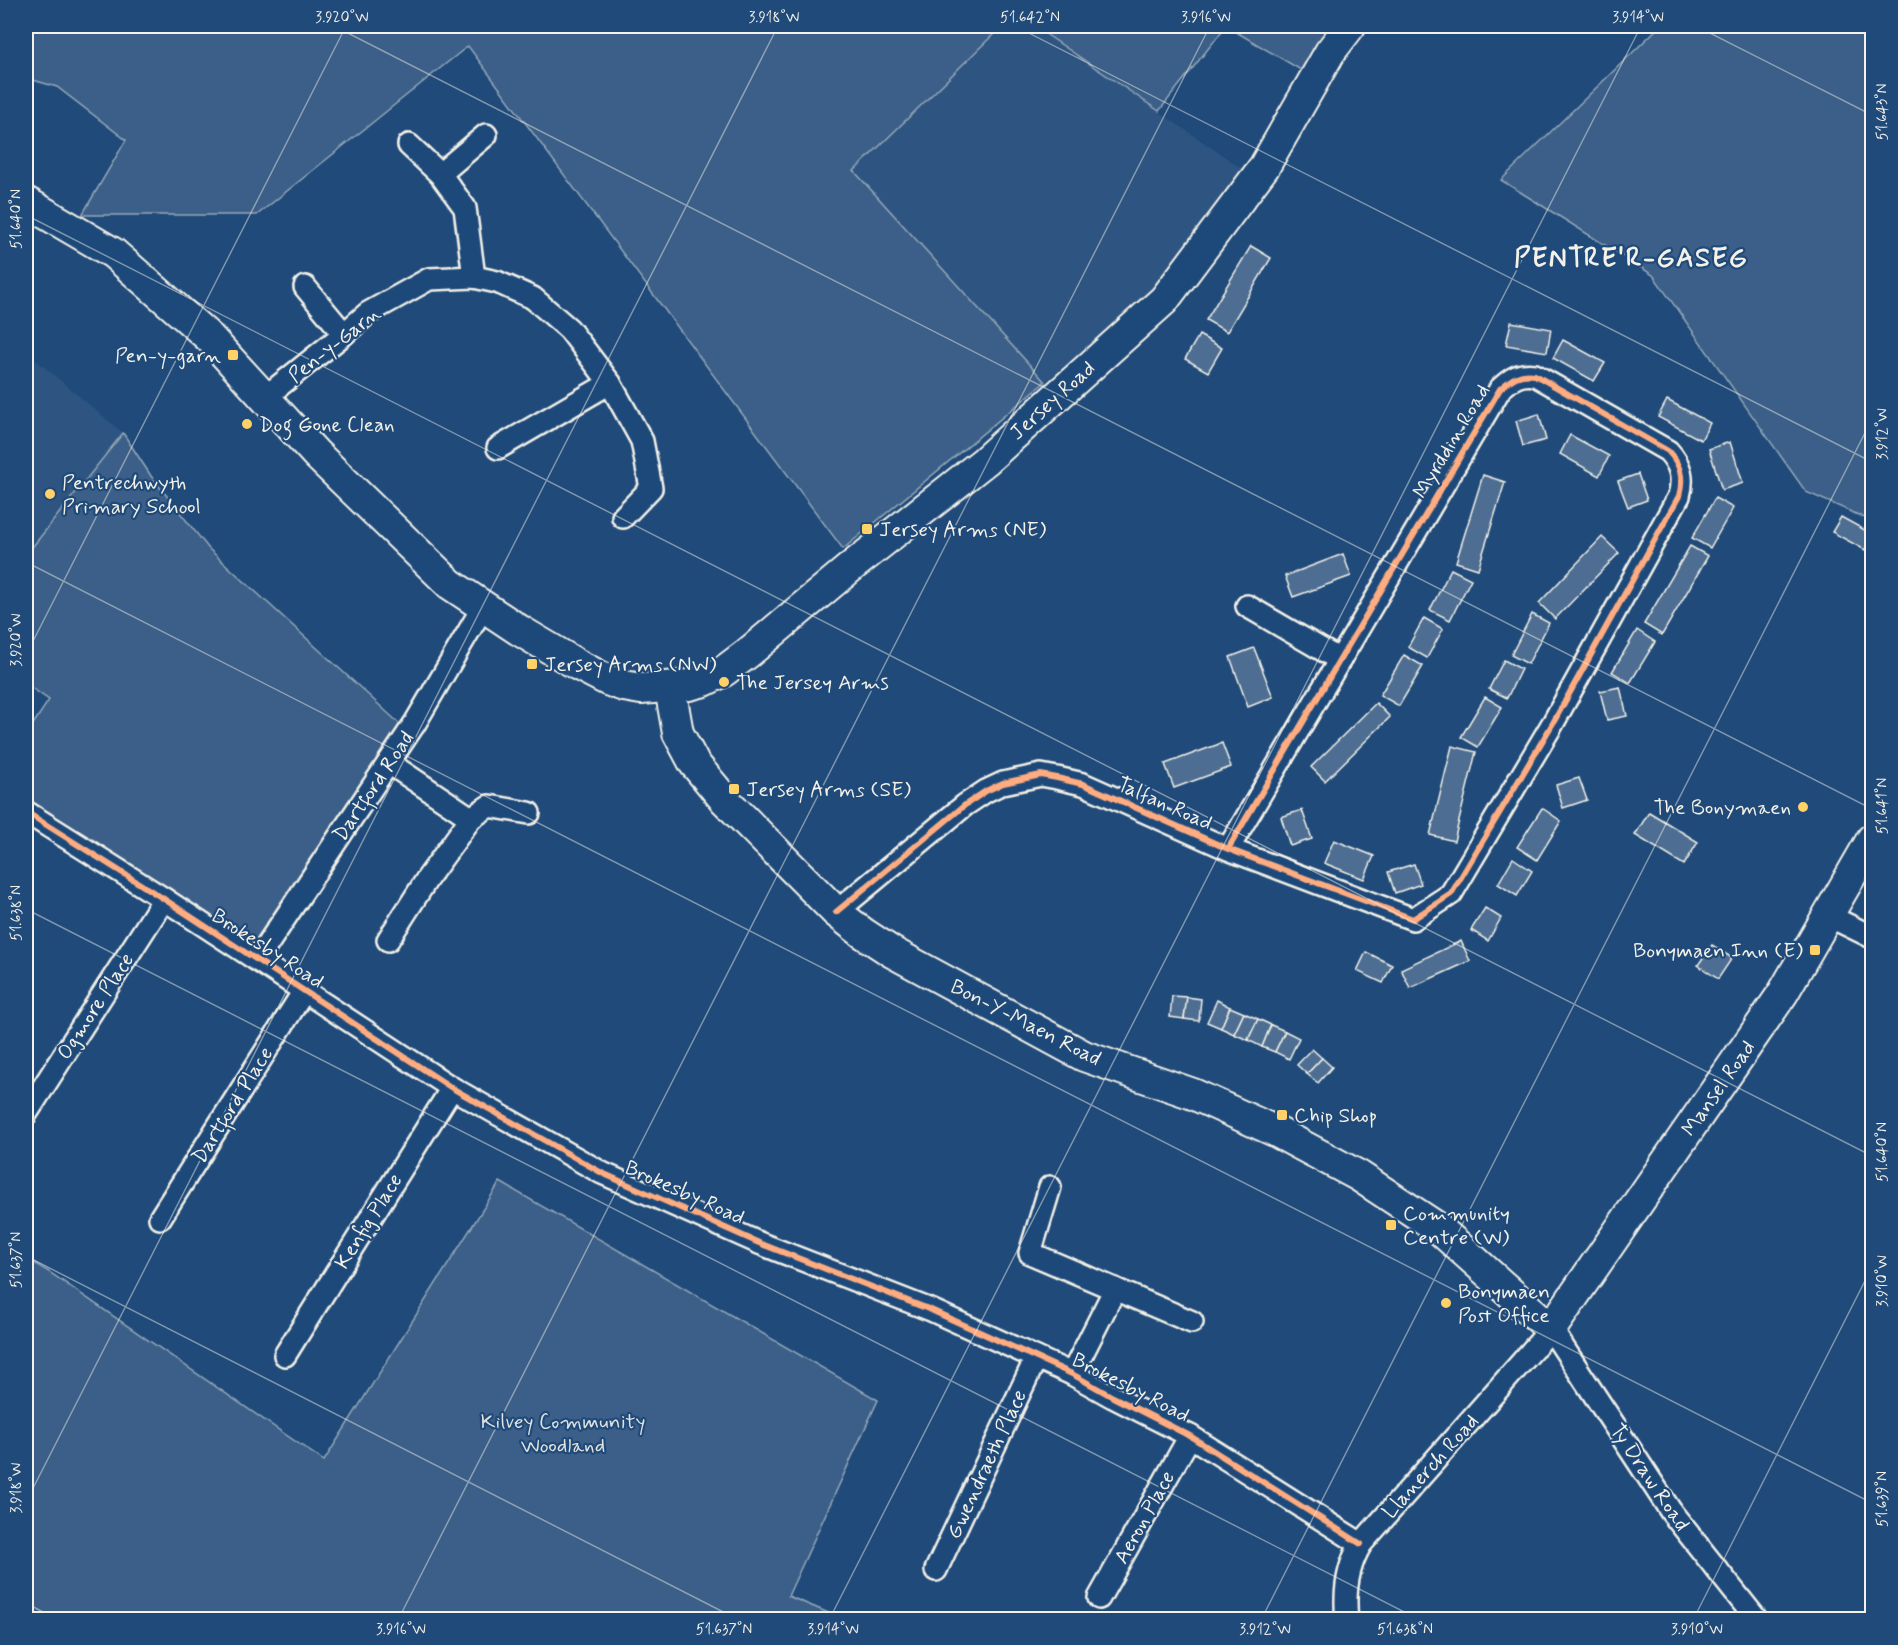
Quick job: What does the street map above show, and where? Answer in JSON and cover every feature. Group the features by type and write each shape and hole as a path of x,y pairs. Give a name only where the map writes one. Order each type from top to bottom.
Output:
{"main road":[{"name":"Jersey Road","path":"26,202 113,253 210,338 316,454 450,584 483,607 607,680 624,686 641,688 689,686 724,671 748,653 851,567 985,461 1164,300 1264,167 1330,52 1350,26"},
{"name":"Bon-Y-Maen Road","path":"670,688 678,733 694,763 724,799 836,912 863,933 892,952 1084,1056 1194,1094 1280,1133 1359,1176 1438,1228 1551,1329"},
{"name":"Mansel Road","path":"1551,1329 1783,993 1872,839"}],"street":[{"path":"441,174 486,135"},
{"path":"409,145 441,174 465,208 474,277"},
{"name":"Pen-y-Garn","path":"264,398 368,313 429,279 474,277 497,282 533,298 569,329 610,383 642,441 651,488 623,517"},
{"path":"305,287 344,334"},
{"name":"Myrddin Road","path":"1228,849 1500,389 1512,378 1523,374 1535,375 1668,451 1676,460 1681,471 1682,483 1679,496 1553,723"},
{"path":"498,448 610,383"},
{"path":"1247,606 1340,660"},
{"name":"Dartford Road","path":"257,960 415,723 483,607"},
{"name":"Talfan Road","path":"836,912 986,790 1021,778 1041,775 1083,784 1228,849 1413,919 1451,894 1553,723"},
{"path":"389,763 471,818"},
{"path":"388,940 426,879 471,818 489,807 529,813"},
{"name":"Brokesby Road","path":"26,813 164,899 452,1088 602,1173 759,1243 931,1310 1071,1374 1190,1436 1361,1544"},
{"name":"Ogmore Place","path":"26,1114 164,899"},
{"path":"1827,915 1872,937"},
{"name":"Dartford Place","path":"160,1218 304,991"},
{"name":"Kenfig Place","path":"285,1355 452,1088"},
{"path":"1050,1187 1030,1253 1192,1322"},
{"path":"1071,1374 1115,1289"},
{"name":"Llanerch Road","path":"1347,1620 1345,1599 1352,1558 1361,1544 1551,1329"},
{"name":"Ty Draw Road","path":"1551,1329 1672,1513 1757,1620"},
{"name":"Gwendraeth Place","path":"936,1570 1036,1358"},
{"name":"Aeron Place","path":"1099,1598 1190,1436"}],"shaded area":[{"path":"1002,26 1034,26 1244,170 1147,297 1045,382 853,171"},
{"name":"Pentrechwyth Primary School","path":"26,356 37,361 123,433 26,555"}],"green space":[{"path":"26,26 1002,26 854,171 1045,382 843,549 468,46 257,215 82,215 126,140 57,87 26,78"},
{"path":"1034,26 1226,26 1159,111"},
{"path":"1226,26 1335,26 1301,70"},
{"path":"1660,26 1872,26 1872,521 1806,492 1653,275 1501,180"},
{"path":"123,433 151,476 209,549 401,725 256,948 170,889 26,800 26,735 49,700 26,684 26,555"},
{"name":"Kilvey Community Woodland","path":"500,1182 878,1400 788,1596 843,1619 26,1619 26,1258 324,1461"}],"building":[{"path":"1251,246 1271,258 1227,332 1206,320"},
{"path":"1511,322 1551,329 1547,352 1506,345"},
{"path":"1199,335 1222,348 1208,372 1185,359"},
{"path":"1563,340 1605,363 1594,381 1553,358"},
{"path":"1667,400 1710,423 1701,440 1658,417"},
{"path":"1539,414 1546,440 1523,446 1516,421"},
{"path":"1570,435 1609,456 1599,476 1560,454"},
{"path":"1730,442 1743,483 1722,490 1709,449"},
{"path":"1638,474 1647,500 1628,507 1618,481"},
{"path":"1483,475 1505,482 1478,569 1456,562"},
{"path":"1715,498 1733,508 1710,548 1692,538"},
{"path":"1841,517 1872,534 1865,550 1832,532"},
{"path":"1602,537 1619,553 1555,619 1539,603"},
{"path":"1690,546 1708,556 1662,635 1644,624"},
{"path":"1343,554 1351,576 1293,597 1285,576"},
{"path":"1451,569 1471,579 1450,620 1430,610"},
{"path":"1532,614 1549,623 1528,664 1511,655"},
{"path":"1424,618 1443,629 1427,658 1408,647"},
{"path":"1637,630 1655,642 1630,683 1612,672"},
{"path":"1254,648 1273,697 1248,707 1230,657"},
{"path":"1404,655 1423,666 1399,706 1380,695"},
{"path":"1504,660 1521,669 1507,698 1489,689"},
{"path":"1620,687 1627,716 1607,720 1600,691"},
{"path":"1485,697 1502,707 1478,747 1461,737"},
{"path":"1376,703 1390,717 1325,781 1311,767"},
{"path":"1222,743 1231,767 1174,788 1165,764"},
{"path":"1452,746 1476,752 1454,841 1430,835"},
{"path":"1579,778 1587,800 1563,808 1556,785"},
{"path":"1542,808 1561,821 1537,860 1517,847"},
{"path":"1302,810 1312,839 1290,846 1281,817"},
{"path":"1649,812 1698,842 1684,865 1635,835"},
{"path":"1334,840 1374,856 1364,879 1324,863"},
{"path":"1513,858 1532,871 1517,896 1498,884"},
{"path":"1414,864 1421,884 1395,893 1388,872"},
{"path":"1485,908 1501,918 1488,941 1471,930"},
{"path":"1461,941 1470,961 1410,988 1401,969"},
{"path":"1712,945 1732,958 1718,979 1698,965"},
{"path":"1366,952 1392,965 1383,983 1357,971"},
{"path":"1172,996 1187,997 1184,1019 1170,1017"},
{"path":"1187,997 1201,999 1199,1021 1184,1019"},
{"path":"1217,1000 1230,1007 1221,1028 1207,1022"},
{"path":"1230,1007 1244,1013 1234,1034 1221,1028"},
{"path":"1244,1013 1258,1019 1248,1040 1234,1034"},
{"path":"1258,1019 1271,1025 1262,1047 1248,1040"},
{"path":"1271,1025 1285,1031 1275,1052 1262,1047"},
{"path":"1285,1031 1299,1038 1289,1059 1275,1052"},
{"path":"1312,1049 1322,1058 1307,1074 1297,1065"},
{"path":"1322,1058 1332,1067 1318,1083 1307,1074"}],"cycle path":[{"path":"836,912 965,805 1003,783 1041,775 1083,784 1228,849 1413,919 1451,894 1553,723 1679,496 1680,472 1676,461 1668,451 1535,375 1516,377 1500,389 1228,849"},
{"path":"26,812 164,899 452,1088 602,1173 759,1243 931,1310 1072,1374 1190,1436 1361,1544"}],"place":[{"name":"Pen-y-garn","path":"233,355"},
{"name":"Dog Gone Clean","path":"247,424"},
{"name":"Pentrechwyth Primary School","path":"50,494"},
{"name":"Jersey Arms (NE)","path":"867,529"},
{"name":"Jersey Arms (NW)","path":"532,664"},
{"name":"The Jersey Arms","path":"724,682"},
{"name":"Jersey Arms (SE)","path":"734,789"},
{"name":"The Bonymaen","path":"1803,807"},
{"name":"Bonymaen Inn (E)","path":"1815,950"},
{"name":"Chip Shop","path":"1282,1115"},
{"name":"Community Centre (W)","path":"1391,1225"},
{"name":"Bonymaen Post Office","path":"1446,1303"}],"district":[{"name":"PENTRE'R-GASEG","path":"1631,257"}]}
